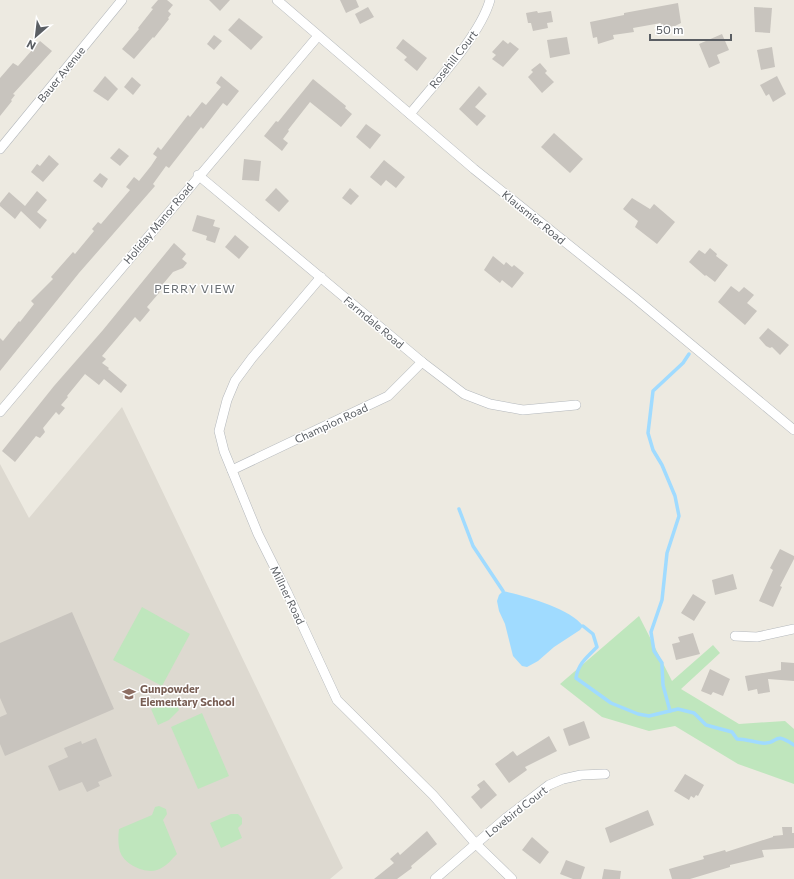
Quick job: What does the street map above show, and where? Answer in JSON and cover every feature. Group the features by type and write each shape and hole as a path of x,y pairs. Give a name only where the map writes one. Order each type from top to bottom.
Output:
{"street":[{"name":"Bauer Avenue","path":"0,149 122,0"},
{"name":"Klausmier Road","path":"277,0 410,114 794,430"},
{"name":"Rosehill Court","path":"410,114 473,35 483,18 490,0"},
{"name":"Holiday Manor Road","path":"0,412 198,175 318,36"},
{"name":"Farmdale Road","path":"198,175 422,362 464,394 490,404 523,410 576,405"},
{"name":"Millner Road","path":"321,277 252,358 235,381 227,400 219,431 224,451 258,534 287,592 337,700 432,795 476,844 512,879"},
{"name":"Champion Road","path":"232,470 388,396 422,362"},
{"path":"735,636 757,637 794,629"},
{"name":"Lovebird Court","path":"435,879 532,797 549,785 563,779 581,775 605,774"}],"shaded area":[{"name":"Gunpowder Elementary School","path":"122,407 343,868 330,879 0,879 0,464 29,518"}],"green space":[{"path":"142,607 190,634 162,686 113,660"},
{"path":"639,616 672,681 713,645 720,653 681,689 739,724 785,721 794,729 794,784 738,764 675,726 649,731 602,717 560,684"},
{"path":"175,702 179,710 169,720 158,725 151,709 163,704"},
{"path":"202,713 229,776 198,789 171,727"},
{"path":"159,806 166,809 167,814 163,820 177,854 160,869 152,871 142,870 127,862 121,854 118,842 119,829 152,815 155,807"},
{"path":"231,814 238,814 242,818 242,824 238,828 242,838 221,848 210,823"}],"water":[{"path":"503,591 558,608 577,620 583,626 580,630 554,647 538,661 527,667 522,666 513,656 505,624 499,611 497,601 499,595"}],"building":[{"path":"158,0 167,0 173,5 168,11 171,14 168,18 169,19 154,38 153,37 134,59 122,49 139,29 138,28 153,9 151,8"},
{"path":"209,0 230,0 220,11"},
{"path":"340,0 356,0 359,7 346,13"},
{"path":"678,3 681,23 675,26 662,28 661,23 633,28 634,32 613,35 614,39 598,44 597,37 593,38 590,22 624,15 624,13"},
{"path":"368,7 374,17 360,24 355,14"},
{"path":"754,7 772,8 770,33 755,32"},
{"path":"537,11 538,13 551,11 553,22 547,23 548,28 533,31 531,23 528,23 526,13"},
{"path":"239,18 263,37 251,50 228,30"},
{"path":"722,34 729,50 717,55 720,63 709,68 699,44"},
{"path":"214,35 222,41 214,50 207,44"},
{"path":"567,37 570,54 550,58 547,40"},
{"path":"403,39 427,58 417,71 404,60 407,57 396,48"},
{"path":"503,40 508,44 510,42 519,49 503,67 492,59 496,55 492,52"},
{"path":"40,41 52,51 13,94 15,95 11,100 12,101 0,116 0,78 13,63 18,66"},
{"path":"772,47 775,67 761,70 757,50"},
{"path":"540,63 547,71 545,73 554,82 542,93 528,77 533,72 531,70"},
{"path":"105,76 118,89 108,101 93,91"},
{"path":"221,76 239,91 227,106 223,103 203,129 201,127 169,168 166,166 153,184 155,186 79,273 0,371 0,338 3,341 19,321 20,322 34,304 31,301 53,279 51,277 73,252 75,254 94,231 92,229 98,222 101,224 130,190 126,187 134,177 139,181 157,157 153,154 158,147 161,150 188,115 190,117 202,102 206,105 221,87 216,83"},
{"path":"777,76 786,94 773,102 769,94 766,96 760,85"},
{"path":"132,77 141,85 133,95 124,87"},
{"path":"313,79 346,106 345,108 352,114 341,127 310,102 288,130 289,131 283,139 288,143 282,151 264,136 276,121 278,122"},
{"path":"479,86 487,94 475,107 486,116 477,126 459,109"},
{"path":"366,124 381,135 370,149 356,137"},
{"path":"554,133 583,159 570,173 541,147"},
{"path":"119,148 129,156 120,166 110,158"},
{"path":"49,155 59,164 43,182 31,172 37,164 40,166"},
{"path":"244,159 261,161 259,181 242,180"},
{"path":"384,160 405,177 396,188 386,180 381,186 370,177"},
{"path":"100,173 108,179 102,188 93,181"},
{"path":"276,188 289,201 279,212 265,200"},
{"path":"350,188 359,196 351,205 342,198"},
{"path":"37,191 47,200 37,212 47,220 40,229 21,211 15,219 0,206 0,203 9,192 25,206"},
{"path":"632,198 650,209 654,204 675,222 657,244 635,227 638,221 623,209"},
{"path":"197,215 215,220 213,226 220,228 215,243 206,240 207,236 192,231"},
{"path":"235,235 249,247 239,259 225,247"},
{"path":"174,243 186,254 182,259 187,263 183,268 173,272 163,284 165,286 147,307 150,310 140,322 135,317 102,356 106,359 102,363 127,385 121,393 104,379 99,385 85,374 61,405 65,408 59,415 56,412 43,428 45,432 40,438 36,436 15,462 2,451 54,386 103,330"},
{"path":"710,248 717,254 716,256 728,265 715,282 706,275 705,276 689,262 699,250 705,254"},
{"path":"493,256 504,265 506,262 512,267 514,265 524,273 512,288 502,280 500,283 484,270"},
{"path":"731,286 739,292 744,287 754,295 747,303 757,311 745,325 718,302"},
{"path":"768,328 789,345 780,355 772,347 770,348 766,346 759,338"},
{"path":"780,549 794,556 794,559 780,586 782,587 773,607 759,601 773,570 770,568"},
{"path":"733,574 737,589 715,595 712,580"},
{"path":"693,594 706,602 694,621 681,613"},
{"path":"72,612 114,709 5,756 0,744 0,717 7,714 0,698 0,643"},
{"path":"693,633 700,654 676,660 672,644 680,642 678,637"},
{"path":"781,662 794,663 794,681 768,679 770,692 758,694 757,689 748,691 745,676 781,670"},
{"path":"710,669 730,679 723,696 713,692 711,695 701,691"},
{"path":"584,721 590,738 569,746 563,729"},
{"path":"549,736 557,751 525,767 527,770 509,783 495,764 513,751 517,756"},
{"path":"96,738 112,776 98,782 100,786 87,792 82,782 59,791 48,766 68,757 64,748 81,741 82,744"},
{"path":"685,774 704,785 698,796 696,795 694,798 691,796 689,800 674,791"},
{"path":"484,780 497,795 481,809 471,797 480,789 477,785"},
{"path":"648,810 654,825 610,843 605,828"},
{"path":"782,827 792,827 792,833 794,833 794,848 762,850 764,857 730,865 730,867 690,879 672,879 669,869 704,859 703,856 725,850 726,852 773,836 783,835"},
{"path":"427,831 437,844 411,866 412,868 397,879 374,879 394,863 390,859 398,852 400,855"},
{"path":"532,837 549,852 540,864 522,850"},
{"path":"566,860 585,867 581,879 573,879 560,874"},
{"path":"604,869 621,871 620,879 602,879"}],"waterway":[{"path":"662,663 654,651 651,632 662,600 667,553 679,516 675,496 662,465 653,450 648,433 653,391 683,363 689,354"},
{"path":"459,509 473,546 503,591"},
{"path":"583,626 593,634 597,647 581,665 576,678 611,703 638,714 649,716 678,709 694,713 706,725 732,732 737,739 768,743 779,738 794,745"},
{"path":"662,665 663,685 670,711"}],"place":[{"name":"Gunpowder Elementary School","path":"129,694"}],"district":[{"name":"PERRY VIEW","path":"195,288"}]}
